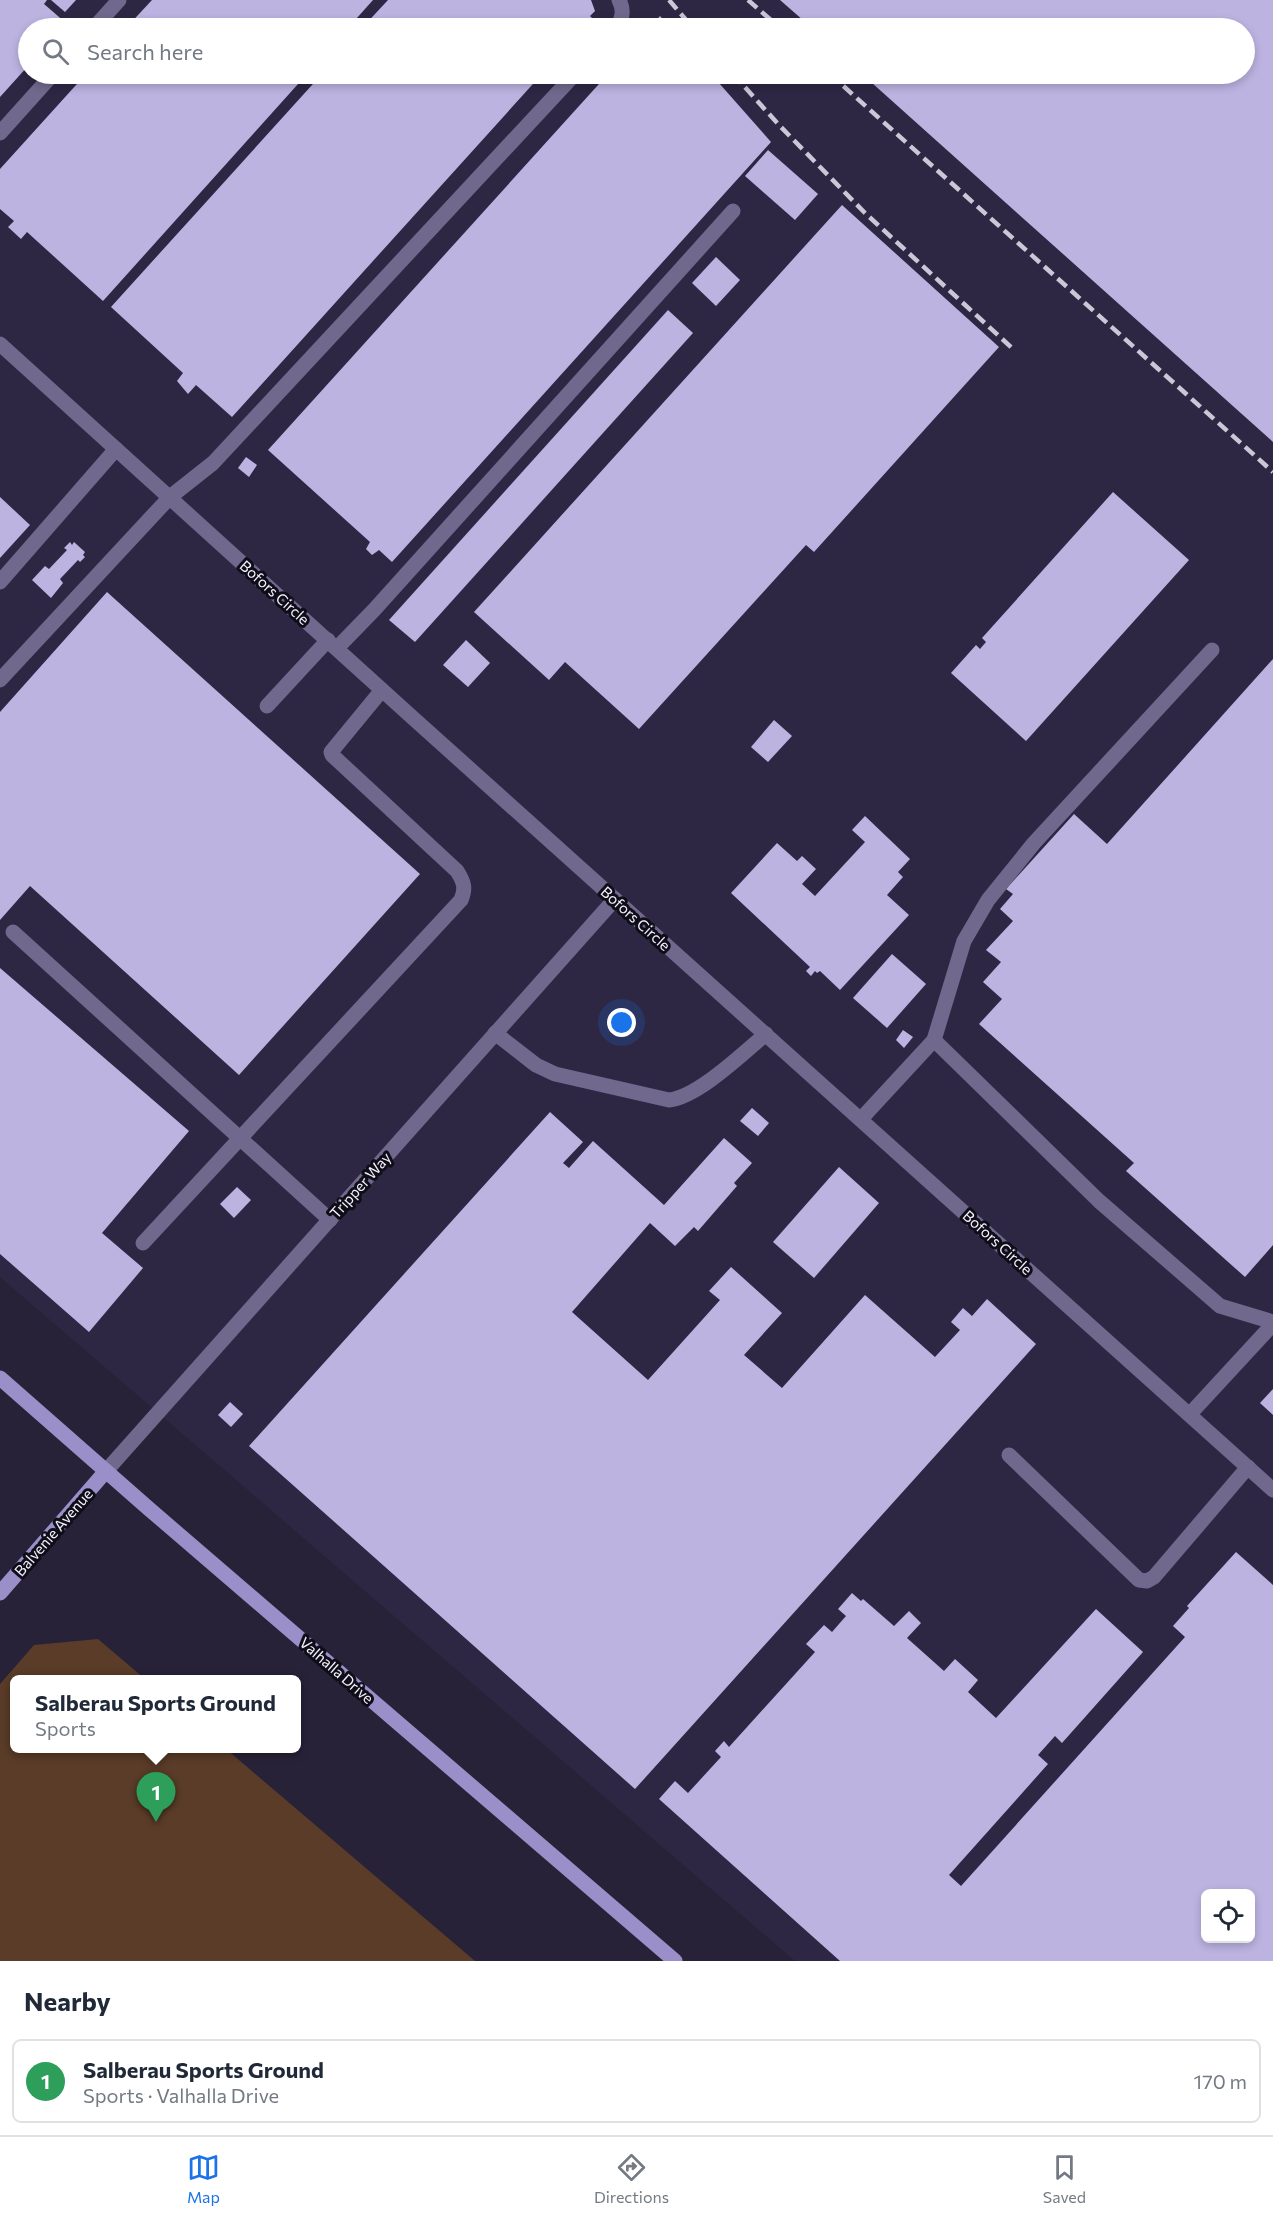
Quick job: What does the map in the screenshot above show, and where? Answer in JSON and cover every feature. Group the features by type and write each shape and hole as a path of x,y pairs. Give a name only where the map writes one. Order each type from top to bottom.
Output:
{"main road":[{"name":"Valhalla Drive","path":"0,1378 675,1961"},
{"name":"Balvenie Avenue","path":"0,1593 106,1471"}],"street":[{"path":"103,18 119,0"},
{"path":"619,0 622,5 621,18"},
{"path":"0,133 44,84"},
{"path":"0,680 170,497 213,463 566,84"},
{"path":"267,706 332,644 374,610 733,211"},
{"name":"Bofors Circle","path":"0,344 1273,1490"},
{"path":"0,582 116,449"},
{"path":"861,1119 934,1040 964,941 988,900 1034,843 1212,650"},
{"path":"143,1243 461,900 464,882 457,871 332,755 332,752 382,690"},
{"name":"Tripper Way","path":"106,1471 615,898"},
{"path":"13,932 330,1220"},
{"path":"495,1033 536,1065 555,1074 669,1100 679,1099 726,1069 766,1034"},
{"path":"934,1040 1099,1201 1220,1306 1273,1323 1190,1414"},
{"path":"1009,1455 1139,1580 1147,1581 1154,1577 1248,1467"}],"shaded area":[{"path":"0,0 1273,0 1273,1961 795,1961 0,1277"},
{"path":"98,1639 140,1675 10,1675 10,1753 231,1753 475,1961 0,1961 0,1684 34,1645"}],"building":[{"path":"0,0 47,0 44,4 60,18 18,18 18,77 0,97"},
{"path":"51,0 76,0 65,12"},
{"path":"152,0 373,0 357,18 135,18"},
{"path":"388,0 591,0 595,11 590,16 592,18 371,18"},
{"path":"780,0 1273,0 1273,442 873,84 1255,84 1255,18 801,18"},
{"path":"77,84 298,84 103,301 27,232 21,239 8,227 14,221 0,209 0,169"},
{"path":"313,84 533,84 232,417 196,385 188,394 177,381 183,373 111,307"},
{"path":"599,84 720,84 771,142 392,562 379,550 372,555 366,549 370,542 268,450"},
{"path":"768,150 818,194 795,220 745,176"},
{"path":"842,205 999,347 814,552 806,545 639,729 565,662 549,680 474,612"},
{"path":"716,257 740,280 716,306 692,283"},
{"path":"668,310 693,333 415,642 389,620"},
{"path":"246,457 257,465 249,477 238,468"},
{"path":"1113,492 1189,560 1026,741 951,673 976,645 980,649 986,642 982,638"},
{"path":"0,497 30,525 0,558"},
{"path":"70,542 72,545 74,542 85,552 83,555 85,557 80,562 78,560 60,579 63,583 51,598 32,580 45,566 49,569 67,550 64,548"},
{"path":"107,592 420,874 239,1075 30,886 0,920 0,712"},
{"path":"466,640 490,663 468,687 443,665"},
{"path":"1273,659 1273,1245 1245,1277 1126,1171 1134,1163 979,1024 1002,999 983,982 1001,962 986,950 1013,921 1000,909 1013,894 1006,889 1074,814 1107,844"},
{"path":"774,720 792,736 768,762 751,747"},
{"path":"865,816 910,859 898,872 903,877 887,895 909,915 840,990 820,971 817,973 815,971 811,976 806,971 810,967 731,893 777,843 797,861 802,856 816,869 802,884 815,896 865,842 852,830"},
{"path":"892,954 926,984 887,1028 853,998"},
{"path":"0,968 189,1131 102,1233 143,1268 89,1332 0,1254"},
{"path":"903,1030 913,1037 904,1048 896,1040"},
{"path":"752,1108 769,1123 758,1136 740,1121"},
{"path":"550,1112 583,1142 563,1163 569,1168 593,1141 664,1205 724,1138 752,1163 734,1183 737,1186 698,1231 694,1227 675,1246 650,1223 572,1312 648,1380 720,1300 709,1291 731,1267 782,1313 744,1355 782,1388 865,1295 935,1357 960,1330 951,1322 963,1308 972,1316 987,1299 1036,1344 635,1789 249,1446"},
{"path":"839,1167 879,1203 814,1278 773,1242"},
{"path":"237,1187 251,1200 234,1218 220,1204"},
{"path":"1273,1389 1273,1415 1260,1403"},
{"path":"230,1402 243,1414 231,1427 218,1415"},
{"path":"1236,1552 1273,1585 1273,1961 840,1961 659,1799 675,1781 688,1793 721,1757 715,1751 724,1741 729,1747 815,1652 806,1644 824,1625 832,1632 846,1616 838,1609 852,1593 861,1601 863,1599 894,1626 909,1611 921,1623 907,1638 944,1671 955,1659 978,1680 968,1692 996,1718 1096,1609 1143,1652 1062,1743 1055,1736 1038,1755 1048,1764 949,1875 961,1886 1185,1637 1173,1626 1189,1608 1187,1606"}],"railway":[{"path":"669,0 684,18"},
{"path":"748,0 769,18"},
{"path":"742,84 865,213 1012,348"},
{"path":"841,84 1273,472"}],"place":[{"name":"Salberau Sports Ground","path":"156,1822"}]}
